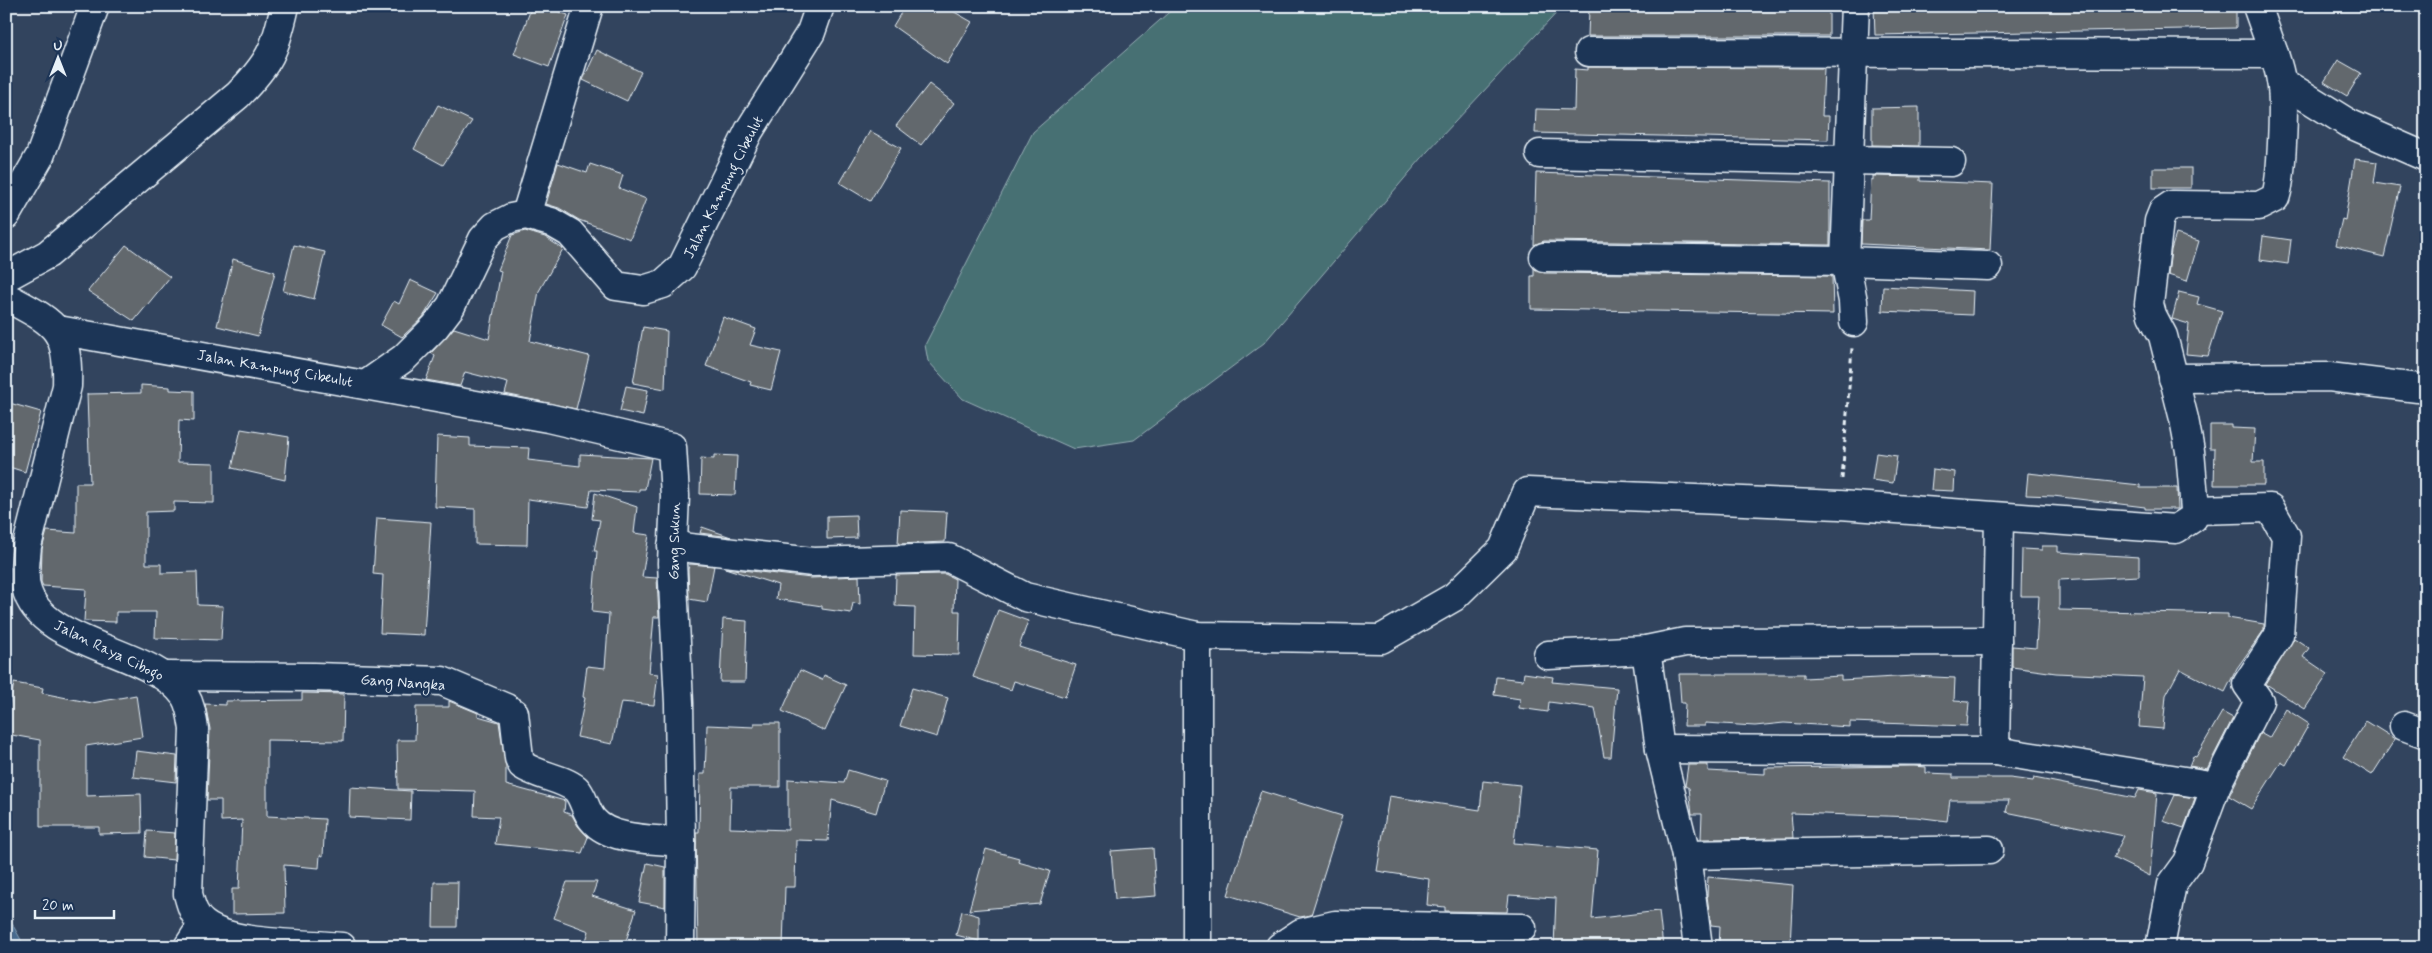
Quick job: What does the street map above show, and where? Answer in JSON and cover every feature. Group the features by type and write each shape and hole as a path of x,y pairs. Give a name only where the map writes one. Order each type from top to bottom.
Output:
{"street":[{"path":"6,215 40,156 95,6"},
{"path":"6,277 48,254 238,95 261,72 276,46 285,6"},
{"path":"526,214 589,6"},
{"name":"Jalan Kampung Cibeulut","path":"58,330 367,384 404,358 435,327 451,306 483,239 495,226 511,218 526,214 550,222 570,233 616,286 643,290 663,284 682,267 749,131 811,32 820,6"},
{"path":"1854,322 1853,301 1845,261 1855,6"},
{"path":"672,546 812,562 949,558 1025,597 1198,636 1381,639 1454,597 1503,549 1527,492 1840,505 2176,529 2193,518 2195,510 2190,450 2163,336 2149,304 2159,221 2163,211 2172,205 2259,206 2275,198 2279,190 2282,82 2257,6"},
{"path":"1589,52 2274,54"},
{"path":"2282,82 2348,123 2426,157"},
{"path":"1540,154 1951,162"},
{"path":"1544,257 1845,261 1988,266"},
{"path":"6,297 46,320 58,330"},
{"name":"Jalan Raya Cibogo","path":"58,330 64,343 68,364 67,386 27,546 25,566 26,588 42,616 61,629 166,676 186,698 192,713 194,729 188,894 193,911 203,924"},
{"path":"2173,378 2329,377 2426,389"},
{"name":"Gang Sukun","path":"367,384 548,418 672,447 675,496 672,546 679,703 680,947"},
{"path":"2160,947 2172,884 2188,862 2216,786 2259,700 2247,684 2279,635 2286,536 2270,508 2195,510"},
{"path":"1995,751 1999,517"},
{"path":"1198,636 1198,947"},
{"path":"1548,655 1646,650 1685,642 1997,641"},
{"path":"1646,650 1660,749 1686,855 1698,947"},
{"name":"Gang Nangka","path":"166,676 314,677 442,681 514,713 519,758 522,766 575,788 592,819 608,832 681,842"},
{"path":"1660,749 1995,751 2216,786"},
{"path":"1686,855 1989,850"},
{"path":"188,947 203,924 219,933 238,938 342,947"},
{"path":"1280,947 1301,933 1335,925 1522,928"}],"path":[{"path":"1840,505 1854,322"}],"green space":[{"path":"1176,6 1563,6 1427,152 1264,343 1134,440 1074,449 963,399 928,361 925,345 1033,132"}],"water":[{"path":"6,913 25,947 6,947"}],"building":[{"path":"532,6 543,6 568,15 549,67 514,54"},
{"path":"905,6 944,6 972,22 947,64 893,26"},
{"path":"1874,6 2236,6 2236,28 1875,35"},
{"path":"1589,9 1829,11 1829,36 1588,36"},
{"path":"597,50 641,72 627,101 583,80"},
{"path":"2338,60 2361,73 2347,96 2324,82"},
{"path":"1588,67 1824,68 1822,116 1829,116 1828,140 1535,133 1536,109 1574,110 1575,69 1588,70"},
{"path":"929,84 954,103 921,145 896,126"},
{"path":"438,105 472,121 443,165 414,149"},
{"path":"1919,107 1919,146 1872,145 1872,108"},
{"path":"870,131 901,148 870,201 840,183"},
{"path":"2355,159 2377,162 2374,183 2400,187 2384,257 2336,245 2342,219 2345,220"},
{"path":"558,163 587,173 590,164 623,175 619,188 646,199 630,239 579,220 559,208 546,204"},
{"path":"2153,168 2191,168 2191,188 2153,188"},
{"path":"1536,173 1830,183 1830,245 1544,241 1534,245"},
{"path":"1873,176 1920,177 1920,181 1993,184 1990,250 1861,244 1862,220 1869,220 1871,179 1873,180"},
{"path":"525,231 545,237 563,249 539,291 530,341 589,356 576,409 505,394 508,383 465,372 460,386 426,380 435,356 431,353 454,328 489,339 501,271 498,270 512,235"},
{"path":"2176,234 2199,241 2187,281 2168,275 2171,250"},
{"path":"2263,236 2291,240 2288,264 2260,260"},
{"path":"126,245 170,277 134,321 88,291"},
{"path":"294,245 325,252 314,299 283,291"},
{"path":"233,259 275,272 258,336 217,326"},
{"path":"1534,268 1544,273 1832,276 1833,314 1531,309 1531,276 1534,276"},
{"path":"410,280 438,293 423,317 402,337 381,325 394,301 399,304"},
{"path":"1883,286 1973,291 1972,315 1882,311"},
{"path":"2179,292 2199,297 2197,304 2222,311 2208,356 2186,354 2189,324 2172,319"},
{"path":"723,317 756,329 750,345 781,352 771,390 750,385 751,382 706,366"},
{"path":"643,327 667,331 665,389 633,383"},
{"path":"141,385 170,387 170,390 194,391 194,421 179,420 178,462 214,463 214,503 174,502 174,511 146,512 146,564 161,564 161,573 197,572 198,605 223,606 221,640 155,638 156,612 116,612 116,622 84,621 86,589 43,586 41,582 42,549 47,531 76,533 76,483 90,483 87,394 141,393"},
{"path":"626,386 648,390 643,416 620,411"},
{"path":"6,402 41,412 25,472 6,466"},
{"path":"2210,425 2232,425 2232,428 2255,429 2253,462 2264,462 2264,485 2214,485 2215,448 2210,448"},
{"path":"241,429 289,437 285,480 232,468"},
{"path":"437,436 470,438 470,446 529,448 528,460 580,466 580,454 651,458 645,489 639,489 639,492 591,490 588,507 528,499 527,545 475,544 475,509 435,507"},
{"path":"1876,453 1897,456 1893,483 1872,480"},
{"path":"714,455 737,456 735,495 700,494 701,458 714,459"},
{"path":"1933,469 1955,472 1954,491 1931,490"},
{"path":"2028,473 2140,485 2140,488 2177,488 2178,509 2145,509 2145,507 2053,496 2026,495"},
{"path":"595,493 637,507 634,533 649,535 642,577 657,578 659,617 654,617 649,673 658,674 654,705 621,702 612,744 577,737 585,698 583,697 587,666 605,668 609,614 592,612 597,551 594,551 600,520 592,519"},
{"path":"900,510 947,512 945,542 898,544"},
{"path":"856,515 857,538 827,539 827,516"},
{"path":"377,518 431,522 424,635 380,633 383,575 373,574"},
{"path":"702,527 731,537 700,533"},
{"path":"2042,546 2058,546 2058,552 2139,557 2139,576 2059,580 2059,610 2228,614 2228,618 2264,624 2264,630 2237,668 2225,692 2180,669 2166,695 2163,729 2139,727 2143,677 2056,673 2012,667 2012,646 2036,648 2039,596 2021,596 2022,549 2042,550"},
{"path":"690,564 714,566 707,602 689,599 688,569"},
{"path":"725,568 811,578 859,576 860,604 853,603 851,613 822,609 822,606 776,599 778,585"},
{"path":"945,574 955,579 954,611 960,611 959,655 914,654 915,607 895,606 896,575"},
{"path":"998,610 1028,621 1019,647 1076,665 1065,697 1014,681 1011,690 973,677"},
{"path":"723,619 747,621 745,682 720,682"},
{"path":"2294,638 2309,648 2303,657 2328,674 2305,709 2266,684"},
{"path":"800,670 822,680 824,675 846,685 825,731 782,711"},
{"path":"1524,673 1553,677 1552,682 1617,688 1611,757 1604,757 1595,708 1549,702 1548,712 1519,708 1520,699 1494,695 1496,677 1523,680"},
{"path":"1679,674 1804,674 1804,678 1841,676 1841,680 1914,676 1955,678 1954,701 1969,702 1967,726 1850,722 1850,727 1784,723 1755,726 1705,723 1705,726 1684,726 1685,703 1681,703"},
{"path":"14,683 43,688 42,693 92,703 136,695 142,737 86,746 86,796 141,794 142,833 99,834 99,827 40,827 40,740 6,734 6,721"},
{"path":"912,688 948,698 937,737 900,726"},
{"path":"302,693 344,694 343,741 267,740 267,816 325,819 323,856 320,855 319,868 284,865 285,913 232,914 232,889 239,889 242,820 221,821 221,800 207,800 210,729 205,704 226,705 226,701 302,700"},
{"path":"449,701 478,713 478,716 499,722 506,768 506,785 565,801 564,812 572,815 578,826 588,837 582,853 495,844 499,817 474,816 475,791 398,789 397,740 415,740 416,707 449,707"},
{"path":"2286,709 2309,724 2286,765 2281,762 2251,809 2229,796 2260,733 2269,738"},
{"path":"2222,712 2233,718 2207,769 2189,766 2193,756 2196,757"},
{"path":"2366,721 2395,739 2372,775 2343,757"},
{"path":"754,723 780,723 780,787 731,787 730,828 788,830 788,779 844,783 848,770 885,781 876,813 832,800 828,841 796,840 795,887 785,887 783,947 698,947 696,832 699,832 700,774 705,774 707,725 754,727"},
{"path":"136,751 177,756 176,782 133,777"},
{"path":"1688,765 1708,765 1708,771 1765,774 1765,768 1914,766 1926,767 1926,773 1953,774 1953,778 2010,778 2033,781 2034,778 2135,798 2139,790 2157,793 2150,876 2113,858 2124,836 2006,812 2009,800 1950,800 1947,821 1916,817 1791,813 1793,838 1701,839 1702,814 1692,814 1689,788 1685,786"},
{"path":"1483,781 1520,785 1514,843 1598,850 1592,919 1659,911 1663,947 1554,947 1556,898 1509,895 1507,912 1445,911 1445,907 1427,905 1429,879 1377,871 1389,796 1480,810"},
{"path":"350,787 411,791 410,820 349,817"},
{"path":"1261,791 1342,816 1311,915 1300,917 1228,895"},
{"path":"2175,795 2195,798 2184,828 2163,821"},
{"path":"147,831 175,833 174,860 145,857"},
{"path":"1153,848 1156,896 1115,899 1111,851"},
{"path":"986,849 1019,858 1018,862 1050,871 1040,904 969,910"},
{"path":"647,863 665,867 665,907 639,902"},
{"path":"1708,877 1793,885 1790,947 1719,947 1720,926 1711,925 1707,896"},
{"path":"434,882 458,882 457,927 433,927"},
{"path":"567,882 597,882 592,896 636,910 624,947 584,947 589,931 554,918"},
{"path":"962,911 979,916 979,941 956,935"}]}
